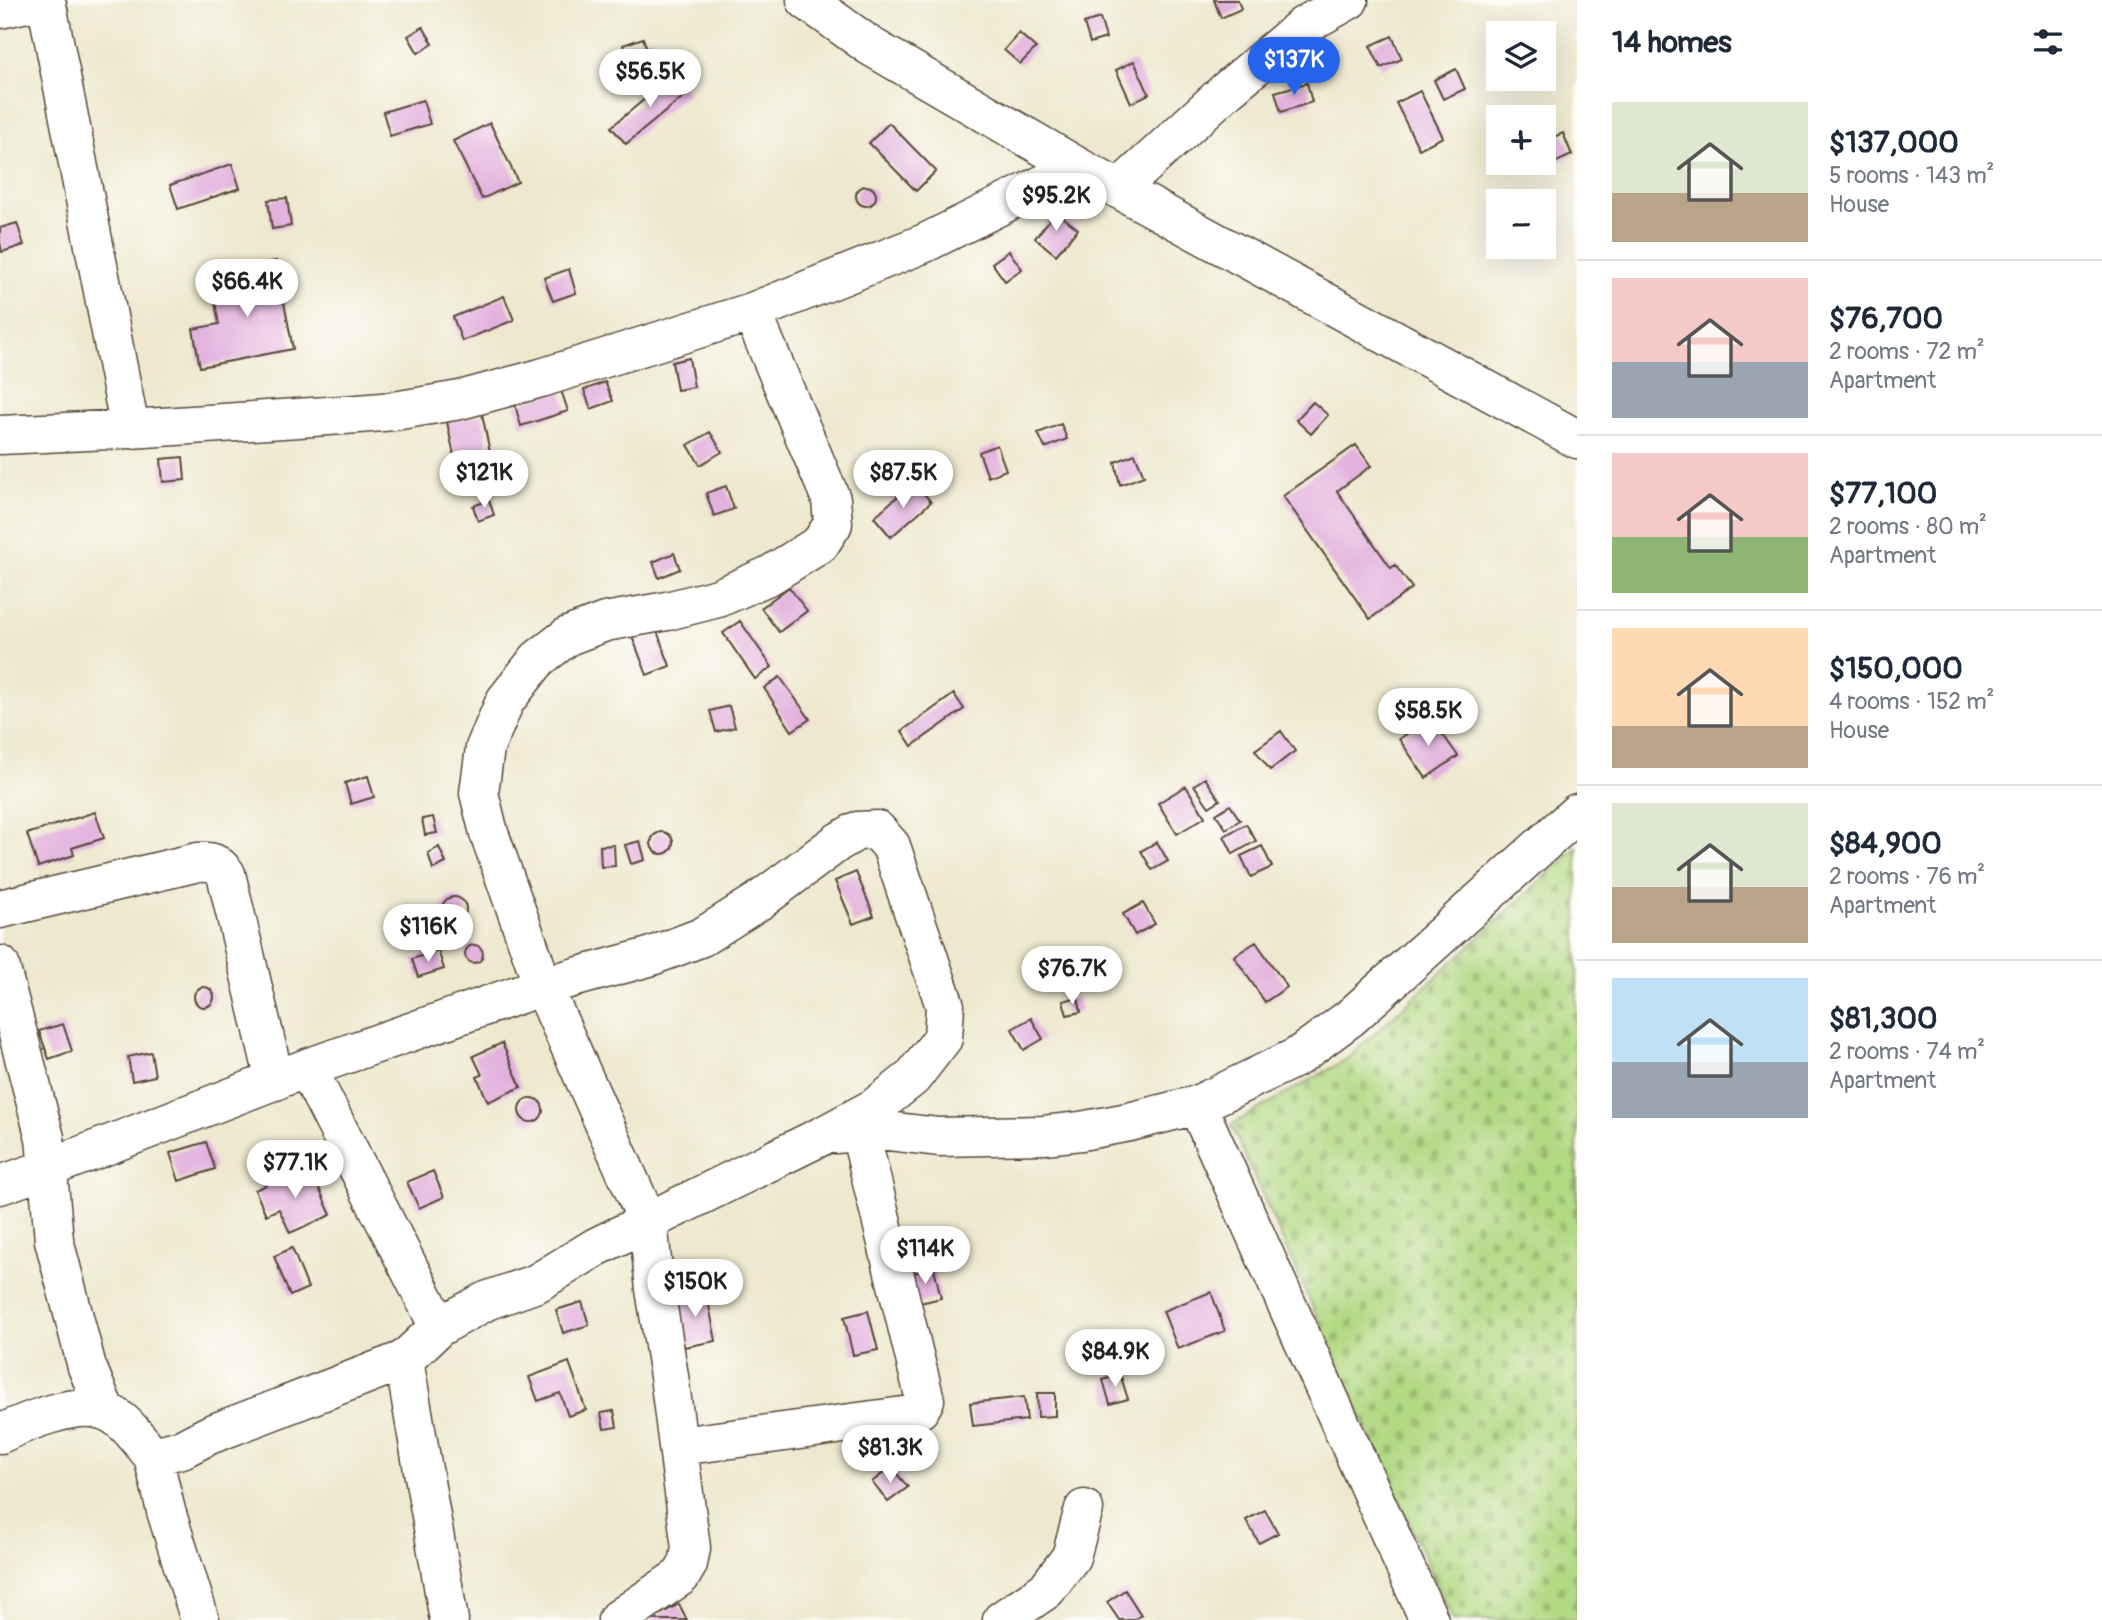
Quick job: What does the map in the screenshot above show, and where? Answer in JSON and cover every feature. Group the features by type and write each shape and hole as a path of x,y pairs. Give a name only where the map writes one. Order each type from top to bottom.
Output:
{"street":[{"path":"0,9 40,0"},
{"path":"46,0 130,429"},
{"path":"806,0 870,47 1078,167 1577,439"},
{"path":"856,0 870,47"},
{"path":"1120,188 1227,90 1296,13 1349,0"},
{"path":"0,435 394,411 460,400 752,313 925,243 1078,167"},
{"path":"617,1620 681,1576 688,1564 691,1548 648,1222 543,986 489,834 479,793 485,748 505,701 538,659 568,636 605,622 667,611 718,598 770,575 820,544 833,524 831,499 752,313"},
{"path":"843,1133 879,1130 939,1137 1044,1135 1093,1129 1197,1105 1297,1057 1350,1018 1577,813"},
{"path":"0,1185 291,1075 543,986 649,957 702,937 759,901 857,831 877,830 891,846 945,1006 943,1038 912,1078 843,1133 596,1247 537,1283 486,1301 439,1327 404,1360 209,1435 182,1449 153,1456"},
{"path":"0,909 198,862 210,861 219,864 226,874 291,1075 439,1327"},
{"path":"0,965 45,1138 54,1240 87,1367 104,1410"},
{"path":"1197,1105 1429,1620"},
{"path":"679,1446 911,1415 920,1409 925,1400 924,1389 843,1133"},
{"path":"404,1360 449,1620"},
{"path":"0,1434 14,1427 78,1408 104,1410 122,1421 153,1456 166,1511 200,1620"},
{"path":"1002,1620 1046,1590 1052,1582 1070,1557 1084,1509"}],"green space":[{"path":"1577,847 1577,1620 1453,1620 1231,1125 1347,1059"}],"building":[{"path":"1214,0 1238,0 1241,9 1221,18"},
{"path":"1100,18 1106,38 1090,43 1084,23"},
{"path":"423,27 433,44 418,53 408,36"},
{"path":"1019,33 1036,48 1020,64 1004,50"},
{"path":"1392,36 1402,59 1381,68 1370,46"},
{"path":"643,38 650,58 630,65 623,45"},
{"path":"1134,61 1149,94 1131,103 1116,70"},
{"path":"1456,69 1465,89 1443,99 1434,80"},
{"path":"675,74 689,92 626,144 611,127"},
{"path":"1307,83 1312,102 1281,112 1275,92"},
{"path":"1420,91 1443,137 1419,149 1396,103"},
{"path":"423,100 430,124 390,136 383,112"},
{"path":"490,123 518,182 482,199 453,141"},
{"path":"889,123 936,171 916,191 869,143"},
{"path":"1563,133 1572,155 1556,162 1556,136"},
{"path":"232,164 240,188 178,209 170,185"},
{"path":"866,186 873,189 876,196 873,203 866,206 859,203 856,196 859,189"},
{"path":"287,198 291,226 272,229 268,200"},
{"path":"1056,212 1078,229 1056,255 1035,238"},
{"path":"17,223 24,245 2,252 0,228"},
{"path":"1009,251 1022,269 1005,281 992,263"},
{"path":"276,261 293,349 200,367 193,329 219,324 215,302 238,298 232,269"},
{"path":"569,269 576,293 553,301 544,278"},
{"path":"504,296 514,320 462,341 453,317"},
{"path":"689,358 694,387 677,390 672,362"},
{"path":"605,382 613,401 591,409 584,390"},
{"path":"561,390 568,411 521,426 515,405"},
{"path":"1313,402 1328,415 1311,434 1296,420"},
{"path":"482,414 492,462 457,470 447,422"},
{"path":"1061,424 1067,439 1045,448 1038,433"},
{"path":"710,432 722,452 700,465 688,445"},
{"path":"997,445 1006,470 988,477 979,452"},
{"path":"1356,445 1371,466 1337,491 1391,568 1395,565 1412,588 1370,619 1283,496"},
{"path":"1135,454 1144,476 1120,485 1115,462"},
{"path":"183,457 185,480 163,482 161,459"},
{"path":"914,482 931,502 891,537 874,517"},
{"path":"726,486 734,509 714,516 706,493"},
{"path":"489,500 494,515 478,521 473,506"},
{"path":"674,553 680,569 659,578 653,562"},
{"path":"789,587 807,611 779,632 761,608"},
{"path":"740,621 772,667 755,679 723,633"},
{"path":"655,626 670,666 647,675 632,636"},
{"path":"780,677 810,719 792,731 764,688"},
{"path":"954,694 964,709 912,746 902,731"},
{"path":"729,706 735,727 716,732 710,711"},
{"path":"1431,718 1458,756 1426,778 1399,739"},
{"path":"1281,731 1295,751 1270,770 1255,750"},
{"path":"368,776 374,797 351,804 345,783"},
{"path":"1205,778 1220,800 1209,807 1194,785"},
{"path":"1186,786 1205,817 1177,834 1158,803"},
{"path":"1230,805 1240,820 1226,829 1216,814"},
{"path":"95,812 104,838 72,848 74,855 38,867 27,834"},
{"path":"433,817 437,833 425,835 422,819"},
{"path":"1246,824 1256,841 1233,854 1224,836"},
{"path":"662,832 670,835 673,843 670,851 662,854 654,851 651,843 654,835"},
{"path":"640,841 645,860 631,864 625,845"},
{"path":"1157,842 1168,861 1152,870 1141,851"},
{"path":"614,845 615,866 601,867 600,846"},
{"path":"1262,846 1272,867 1251,877 1241,856"},
{"path":"439,847 446,863 433,869 428,853"},
{"path":"856,872 874,916 853,924 835,881"},
{"path":"454,897 462,901 466,909 462,917 454,921 446,917 442,909 446,901"},
{"path":"1143,903 1155,924 1135,935 1123,914"},
{"path":"1256,942 1287,987 1265,1002 1234,956"},
{"path":"470,945 478,945 483,954 481,961 470,963 465,958 465,950"},
{"path":"438,950 444,969 418,977 412,959"},
{"path":"200,987 208,987 214,997 208,1007 200,1007 194,1001 194,993"},
{"path":"1078,997 1081,1012 1067,1015 1063,1001"},
{"path":"1031,1018 1043,1039 1024,1050 1012,1029"},
{"path":"63,1024 72,1051 49,1059 39,1031"},
{"path":"502,1043 521,1087 488,1102 477,1077 482,1075 473,1056"},
{"path":"151,1052 155,1076 132,1081 128,1057"},
{"path":"531,1098 539,1102 543,1110 539,1118 531,1122 523,1118 519,1110 523,1102"},
{"path":"206,1142 215,1169 179,1181 170,1153"},
{"path":"309,1166 331,1215 290,1233 279,1209 266,1215 255,1190"},
{"path":"433,1171 444,1197 419,1208 407,1182"},
{"path":"292,1248 308,1288 290,1296 274,1256"},
{"path":"934,1268 941,1298 916,1304 909,1274"},
{"path":"706,1291 716,1341 684,1347 674,1297"},
{"path":"1211,1292 1225,1331 1178,1349 1163,1311"},
{"path":"582,1302 589,1325 563,1333 556,1310"},
{"path":"868,1311 878,1350 853,1355 844,1317"},
{"path":"569,1362 586,1410 568,1416 560,1393 538,1401 529,1377"},
{"path":"1120,1374 1128,1399 1110,1404 1103,1380"},
{"path":"1037,1393 1055,1393 1055,1416 1038,1417"},
{"path":"1024,1397 1027,1420 973,1426 970,1403"},
{"path":"614,1411 617,1427 604,1429 601,1413"},
{"path":"891,1467 908,1487 888,1502 872,1482"},
{"path":"1265,1510 1278,1533 1259,1543 1246,1520"},
{"path":"1125,1590 1141,1615 1133,1620 1119,1620 1107,1602"},
{"path":"679,1604 687,1620 649,1620"}]}
